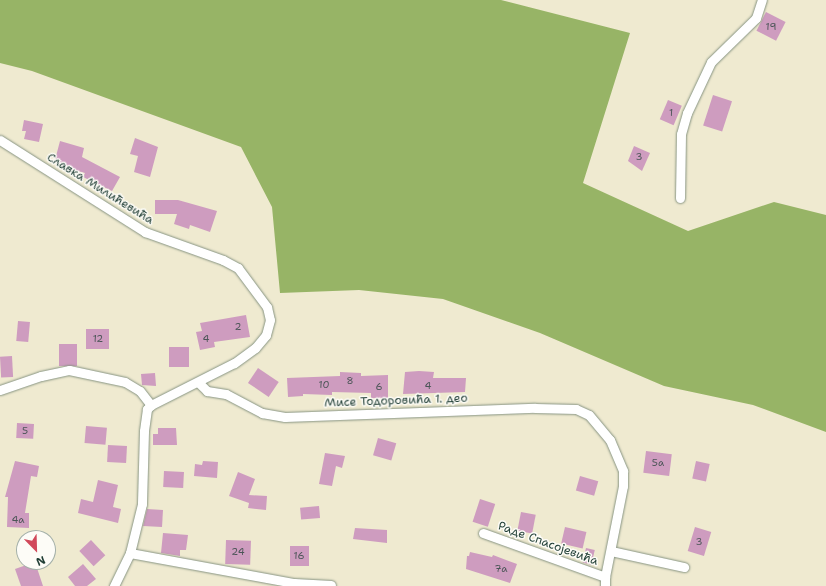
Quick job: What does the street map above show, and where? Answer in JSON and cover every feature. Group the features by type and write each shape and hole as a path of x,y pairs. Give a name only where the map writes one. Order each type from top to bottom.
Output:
{"street":[{"path":"680,198 681,134 687,113 719,51 756,18 762,0"},
{"name":"Славка Милићевића","path":"0,140 145,232 223,260 238,268 267,307 270,320 266,335 256,348 234,364 151,405"},
{"path":"0,390 40,376 69,370 125,382 140,391 151,405 146,414 144,431 142,504 130,553 114,586"},
{"name":"Мисе Тодоровића 1. део","path":"198,382 207,391 226,394 262,414 285,417 576,409 589,415 600,425"},
{"name":"Раде Спасојевића","path":"483,532 605,582 623,486 623,471 618,457 600,425"},
{"path":"611,551 684,567"},
{"path":"130,553 294,583 331,584"}],"green space":[{"path":"0,0 501,0 630,33 583,183 688,231 774,202 826,215 826,432 753,405 664,386 540,333 443,299 359,290 280,293 272,207 241,147 32,71 0,63"}],"building":[{"path":"766,12 786,22 776,41 756,31"},
{"path":"713,95 732,101 722,132 703,125"},
{"path":"668,100 682,106 674,125 660,119"},
{"path":"24,120 43,124 39,142 24,139 26,131 22,131"},
{"path":"135,138 158,147 150,177 134,172 138,156 130,154"},
{"path":"60,141 84,148 82,157 120,177 112,191 83,177 85,173 56,165 58,161 55,160"},
{"path":"634,146 650,153 642,171 628,161"},
{"path":"155,200 178,200 217,211 210,232 190,225 189,229 174,224 177,214 155,214"},
{"path":"246,315 250,337 214,342 215,347 200,350 196,332 202,331 200,323"},
{"path":"18,321 30,322 28,342 16,341"},
{"path":"86,329 109,329 109,349 86,349"},
{"path":"59,344 77,344 77,366 59,366"},
{"path":"169,347 189,347 189,367 169,367"},
{"path":"12,356 13,377 1,378 0,357"},
{"path":"258,368 279,382 269,397 248,383"},
{"path":"340,372 361,373 361,376 388,375 388,398 371,398 371,393 332,392 332,395 303,394 303,396 288,397 287,378 340,376"},
{"path":"405,372 434,372 433,378 466,378 465,392 403,394"},
{"path":"155,373 156,386 142,385 141,374"},
{"path":"17,423 34,424 33,439 16,438"},
{"path":"86,426 107,428 105,445 85,443"},
{"path":"158,428 176,428 177,445 153,445 153,434 158,434"},
{"path":"378,438 396,443 391,461 373,455"},
{"path":"108,445 127,446 126,463 107,462"},
{"path":"646,451 672,454 669,476 643,473"},
{"path":"325,453 345,456 342,468 336,466 332,486 319,484"},
{"path":"15,461 39,466 37,477 31,476 25,513 29,513 29,528 7,527 8,497 5,497"},
{"path":"203,461 218,462 217,478 194,476 195,464 202,465"},
{"path":"696,461 710,464 706,482 692,479"},
{"path":"164,471 184,472 183,488 163,487"},
{"path":"238,472 255,479 249,495 267,496 266,510 248,508 249,503 229,496"},
{"path":"580,476 598,481 594,496 576,490"},
{"path":"98,480 118,485 113,507 121,509 118,523 78,513 81,499 93,502"},
{"path":"480,499 495,504 488,527 473,522"},
{"path":"319,506 320,518 301,520 300,508"},
{"path":"147,509 163,510 162,527 143,526"},
{"path":"521,512 536,515 532,534 517,531"},
{"path":"565,527 586,532 583,549 561,544"},
{"path":"695,527 711,532 704,556 688,551"},
{"path":"355,528 387,530 387,543 353,539"},
{"path":"163,533 188,535 186,550 180,550 180,556 161,553"},
{"path":"91,540 105,555 94,566 79,551"},
{"path":"226,540 251,541 250,565 225,564"},
{"path":"290,546 309,546 309,566 290,566"},
{"path":"586,548 595,550 591,565 583,563"},
{"path":"470,552 492,557 493,555 517,564 510,583 466,569 467,556 469,556"},
{"path":"83,564 96,579 87,586 75,586 68,577"},
{"path":"15,569 38,570 43,586 21,586"}]}
